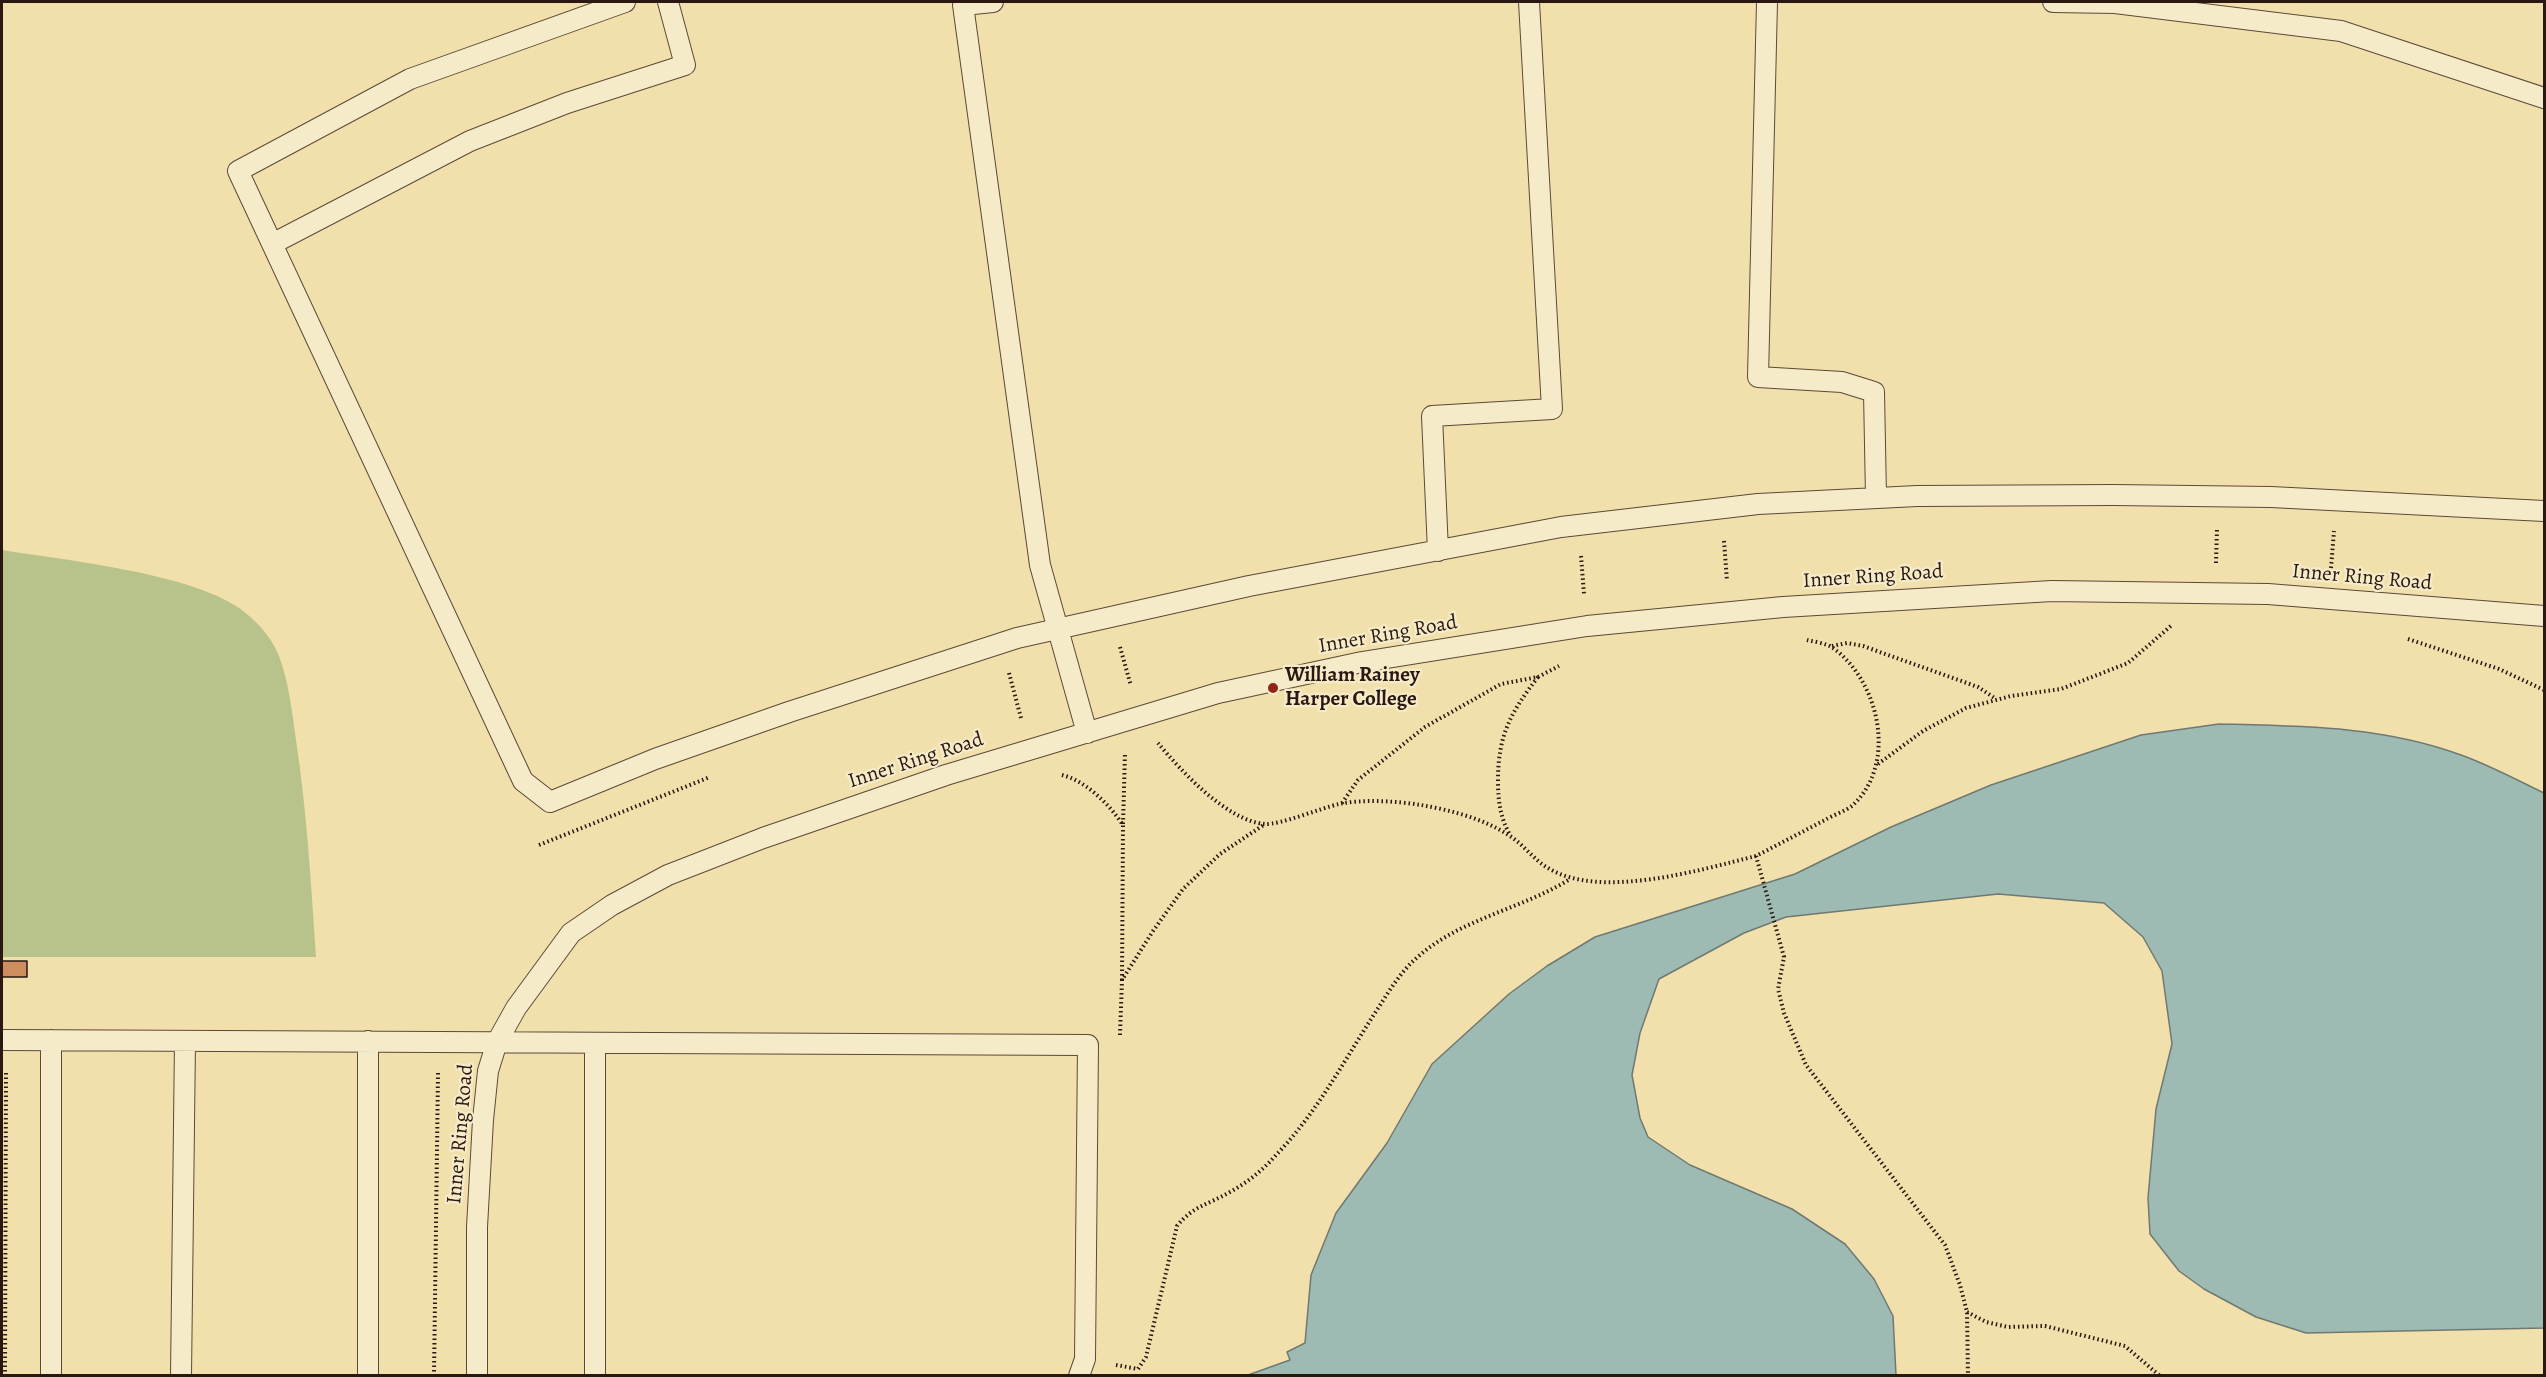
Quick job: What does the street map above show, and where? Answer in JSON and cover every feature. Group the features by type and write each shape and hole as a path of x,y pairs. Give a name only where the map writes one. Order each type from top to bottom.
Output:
{"lane":[{"path":"625,2 410,79 238,171 523,780 550,802 655,759 789,712 1017,638 1249,586 1573,525 1758,504 1876,497 2207,496 2362,500 2544,511"},
{"path":"272,244 470,141 567,103 685,65 668,2"},
{"path":"993,2 963,5 1040,565 1087,733"},
{"path":"1438,551 1432,416 1552,409 1529,2"},
{"path":"1767,2 1758,377 1842,382 1874,392 1876,497"},
{"path":"2053,2 2115,3 2341,31 2544,98"},
{"name":"Inner Ring Road","path":"477,1376 477,1227 483,1120 488,1071 497,1042 516,1008 571,933 612,905 668,875 763,838 946,775 1218,693 1362,662 1587,626 1886,599 2040,592 2215,593 2328,598 2544,616"},
{"path":"2,1040 1088,1045 1085,1359 1079,1376"},
{"path":"51,1040 51,1376"},
{"path":"181,1376 184,1041"},
{"path":"368,1041 368,1376"},
{"path":"595,1043 595,1376"}],"path":[{"path":"2215,593 2217,517"},
{"path":"2328,598 2335,521"},
{"path":"1723,532 1730,612"},
{"path":"1580,548 1587,626"},
{"path":"1877,764 1944,719 1966,708 2061,689 2128,663 2174,623"},
{"path":"1122,980 1153,931 1184,889 1220,854 1265,824 1342,804 1384,802 1419,805 1458,813 1511,836 1547,868 1570,879 1615,882 1680,876 1756,855 1852,805 1870,781 1877,764 1877,736 1872,701 1853,666 1832,647 1796,638"},
{"path":"2401,638 2499,669 2544,690"},
{"path":"1118,640 1140,717"},
{"path":"1832,647 1847,643 1863,646 1978,687 1997,700"},
{"path":"1511,836 1502,820 1499,804 1498,752 1502,736 1516,705 1538,677 1556,666 1565,664"},
{"path":"998,677 1009,673"},
{"path":"1342,804 1358,780 1425,727 1501,684 1538,677"},
{"path":"1156,742 1173,762 1220,803 1242,816 1265,824"},
{"path":"1120,1036 1125,750"},
{"path":"1060,774 1071,777 1091,791 1114,811 1123,825"},
{"path":"539,845 714,775"},
{"path":"1756,855 1784,957 1778,989 1784,1013 1806,1065 1945,1245 1967,1312 1968,1376"},
{"path":"1115,1364 1138,1369 1146,1358 1177,1226 1189,1212 1230,1193 1256,1176 1277,1155 1298,1130 1393,985 1417,956 1443,937 1542,896 1570,879"},
{"path":"5,1376 6,1069"},
{"path":"434,1376 438,1072"},
{"path":"1967,1312 1986,1322 2008,1327 2045,1326 2125,1346 2160,1376"},
{"path":"1111,1376 1115,1364 1115,1353"}],"green space":[{"path":"2,550 125,570 190,586 217,596 239,608 267,635 279,656 292,708 306,821 316,957 2,957"}],"water":[{"path":"2219,724 2341,729 2402,738 2432,745 2471,759 2544,793 2544,1328 2306,1333 2256,1317 2204,1289 2179,1271 2150,1234 2148,1198 2156,1109 2172,1044 2162,971 2143,937 2104,903 1998,894 1786,917 1744,933 1659,979 1640,1033 1632,1075 1640,1118 1648,1137 1690,1165 1792,1209 1845,1244 1874,1279 1893,1316 1896,1375 1248,1375 1290,1360 1287,1352 1305,1343 1311,1275 1336,1213 1387,1143 1432,1064 1509,994 1547,966 1595,937 1795,874 1891,827 1991,785 2141,735"}],"building":[{"path":"2,961 27,961 27,977 2,977"}],"place":[{"name":"William Rainey Harper College","path":"1273,688"}]}
